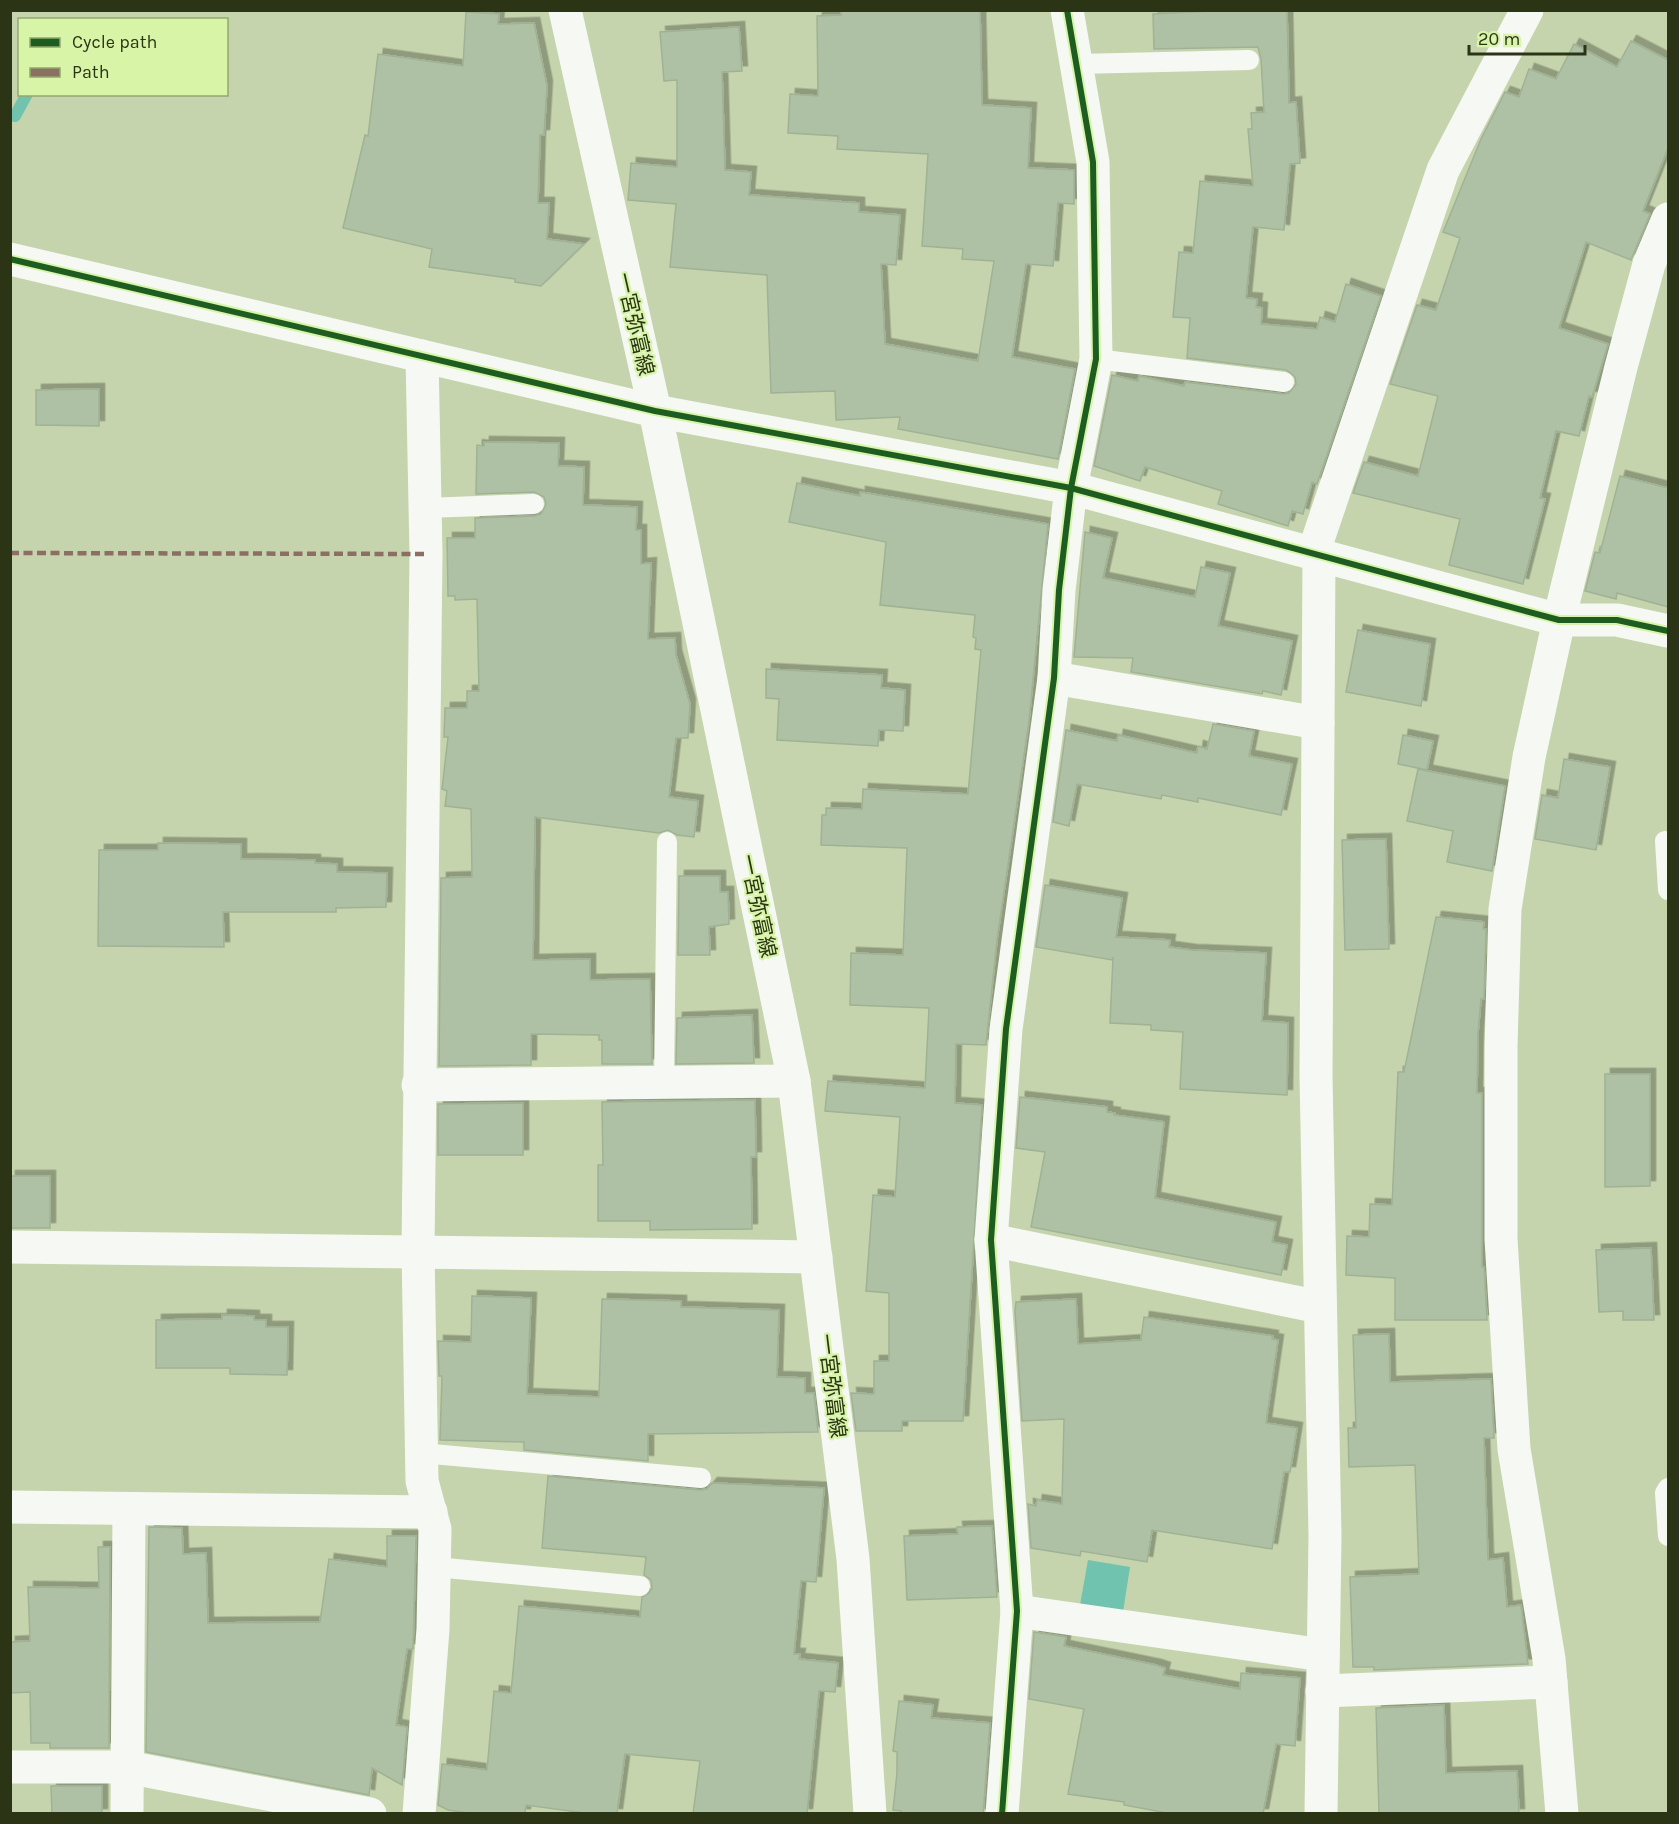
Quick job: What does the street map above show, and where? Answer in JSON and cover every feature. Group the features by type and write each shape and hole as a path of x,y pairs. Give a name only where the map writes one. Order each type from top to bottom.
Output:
{"street":[{"name":"一宮弥富線","path":"565,10 655,411 794,1081 853,1559 870,1814"},
{"path":"1002,1814 1017,1611 991,1240 1006,1029 1054,678 1059,590 1071,488 1096,358 1094,162 1066,10"},
{"path":"1322,1814 1325,1536 1316,1076 1318,723 1316,555 1443,170 1527,10"},
{"path":"1562,1814 1551,1682 1514,1449 1501,1239 1501,1047 1505,909 1529,757 1559,620 1621,367 1649,264 1668,219"},
{"path":"10,259 655,411 1071,488 1559,620 1617,620 1668,632"},
{"path":"419,1814 433,1629 435,1567 435,1529 422,1481 418,1250 424,507 422,356"},
{"path":"1054,678 1318,723"},
{"path":"418,1085 794,1081"},
{"path":"991,1240 1320,1307"},
{"path":"10,1247 418,1250 816,1257"},
{"path":"10,1507 430,1512"},
{"path":"127,1814 129,1509"},
{"path":"1017,1611 1323,1655"},
{"path":"1322,1691 1551,1682"},
{"path":"10,1767 127,1767 370,1814"}],"lane":[{"path":"1077,64 1249,60"},
{"path":"1096,358 1284,382"},
{"path":"424,507 534,504"},
{"path":"1665,841 1668,890"},
{"path":"664,1082 667,842"},
{"path":"421,1453 701,1478"},
{"path":"1668,1488 1665,1493 1668,1536"},
{"path":"435,1567 640,1586"}],"water":[{"path":"1088,1560 1130,1567 1123,1612 1080,1605"}],"building":[{"path":"980,10 982,105 1031,108 1028,168 1074,170 1074,204 1058,203 1053,266 1026,264 1012,357 1075,369 1058,459 898,429 900,417 836,420 835,391 771,393 767,275 670,267 676,204 628,200 631,163 677,167 677,80 664,81 660,32 739,27 742,71 722,72 725,170 751,172 749,195 859,203 859,212 900,215 896,265 881,264 885,344 978,361 994,261 962,259 963,249 922,246 928,154 837,149 838,136 788,133 790,94 818,96 817,16 841,15 841,11"},
{"path":"1287,10 1289,103 1296,102 1300,163 1290,164 1284,230 1253,227 1246,298 1257,299 1256,307 1262,308 1261,324 1317,329 1320,317 1335,322 1346,284 1381,296 1317,484 1312,482 1303,514 1292,511 1288,526 1218,504 1222,491 1145,467 1140,481 1094,466 1112,375 1138,381 1139,376 1184,386 1185,382 1283,394 1289,393 1296,384 1295,377 1286,370 1187,358 1190,318 1173,317 1179,252 1193,253 1200,181 1253,186 1248,129 1252,129 1251,113 1264,112 1261,59 1258,47 1154,49 1153,14"},
{"path":"466,12 499,14 498,24 534,23 547,86 544,135 540,135 538,203 549,203 547,239 584,244 541,286 515,282 515,279 429,267 432,249 343,228 365,135 368,136 378,54 463,66"},
{"path":"1631,41 1668,60 1668,148 1643,211 1650,214 1631,260 1586,242 1559,328 1608,344 1592,397 1589,396 1579,436 1556,431 1540,498 1545,499 1523,584 1449,565 1460,519 1353,493 1364,462 1418,476 1438,396 1390,384 1417,305 1436,310 1460,238 1443,232 1481,139 1505,92 1519,97 1529,69 1556,79 1574,44 1617,67"},
{"path":"99,389 99,426 36,425 36,390"},
{"path":"484,442 559,443 558,466 584,467 583,505 637,507 636,530 641,530 641,564 651,563 648,639 675,638 676,655 690,704 688,738 676,738 669,797 698,801 694,837 677,835 668,830 659,833 535,817 533,960 590,959 590,980 650,979 652,1064 602,1064 602,1040 599,1040 599,1035 531,1034 531,1065 439,1066 441,878 472,877 471,809 445,806 447,791 442,789 448,737 444,737 445,708 467,708 467,691 479,691 477,599 455,600 455,596 448,596 447,538 475,538 475,518 535,516 541,514 546,504 544,497 534,492 476,494 477,445 484,446"},
{"path":"1620,476 1668,488 1668,607 1617,593 1616,599 1585,591 1595,552 1600,553"},
{"path":"797,483 860,496 860,492 1048,524 1029,721 997,940 986,1045 956,1044 955,1103 982,1105 963,1421 902,1421 902,1431 856,1431 851,1393 874,1394 874,1361 889,1361 889,1293 866,1291 873,1195 895,1197 900,1117 825,1111 828,1081 925,1088 929,1008 850,1005 851,953 903,955 907,848 821,845 822,815 826,815 826,808 862,809 863,789 968,794 981,650 975,649 976,638 973,637 975,615 880,605 886,542 789,522"},
{"path":"1085,532 1112,538 1103,578 1195,597 1201,567 1230,573 1218,626 1292,641 1281,695 1263,691 1262,694 1131,672 1133,658 1074,657"},
{"path":"1358,630 1430,644 1421,706 1346,692"},
{"path":"766,669 882,675 881,688 905,690 903,731 879,730 878,746 777,740 779,699 766,698"},
{"path":"1213,724 1254,731 1249,756 1292,764 1281,815 1198,798 1198,802 1162,795 1161,799 1077,784 1069,826 1053,822 1066,730 1117,741 1118,735 1197,753 1198,746 1207,749"},
{"path":"1403,735 1433,741 1427,770 1398,764"},
{"path":"1564,759 1610,767 1596,850 1535,839 1542,795 1558,798"},
{"path":"1418,769 1505,786 1492,871 1447,862 1453,831 1407,821"},
{"path":"1386,839 1389,949 1345,950 1342,840"},
{"path":"158,843 241,844 241,859 315,860 315,863 337,864 337,872 387,873 386,907 336,908 336,912 223,912 224,947 98,946 99,850 158,850"},
{"path":"679,876 720,876 720,892 728,892 729,924 709,927 710,955 678,955"},
{"path":"1045,885 1122,898 1116,937 1170,940 1169,947 1191,950 1266,953 1262,1021 1288,1023 1287,1095 1180,1089 1183,1032 1151,1030 1151,1025 1110,1023 1113,957 1112,960 1036,947"},
{"path":"1436,917 1484,922 1483,929 1486,929 1484,999 1481,999 1478,1033 1477,1093 1482,1093 1482,1267 1484,1267 1487,1320 1395,1320 1395,1278 1346,1275 1347,1236 1369,1237 1370,1204 1392,1205 1398,1072 1404,1072"},
{"path":"752,1015 754,1063 676,1064 677,1018"},
{"path":"1605,1074 1650,1074 1650,1186 1605,1187"},
{"path":"1020,1097 1107,1107 1107,1112 1115,1113 1114,1115 1164,1122 1155,1198 1276,1222 1272,1242 1287,1245 1281,1275 1031,1227 1045,1152 1016,1148"},
{"path":"755,1100 756,1157 751,1157 752,1229 650,1230 650,1221 598,1221 598,1165 603,1165 602,1102"},
{"path":"523,1103 523,1155 438,1155 438,1104"},
{"path":"10,1176 50,1176 50,1228 10,1228"},
{"path":"1651,1248 1654,1320 1623,1320 1623,1311 1599,1312 1596,1250"},
{"path":"472,1296 531,1298 527,1394 599,1397 602,1299 681,1301 681,1307 779,1310 777,1377 805,1378 805,1393 814,1393 818,1432 648,1434 648,1461 524,1450 524,1442 440,1440 442,1376 439,1376 438,1341 471,1342"},
{"path":"1076,1299 1078,1344 1141,1340 1144,1317 1273,1336 1272,1339 1278,1340 1266,1423 1297,1428 1290,1472 1284,1472 1272,1549 1152,1530 1147,1562 1081,1551 1080,1556 1031,1548 1028,1504 1036,1506 1037,1500 1062,1504 1064,1419 1022,1421 1016,1302"},
{"path":"222,1315 254,1316 254,1320 266,1320 266,1327 288,1327 287,1375 230,1374 230,1368 156,1368 156,1320 222,1319"},
{"path":"1389,1334 1390,1382 1491,1379 1494,1438 1484,1438 1488,1560 1503,1558 1507,1607 1521,1605 1528,1664 1374,1670 1374,1667 1353,1667 1350,1577 1419,1574 1415,1465 1349,1467 1348,1428 1356,1428 1353,1335"},
{"path":"548,1476 700,1490 707,1489 712,1483 824,1488 816,1582 801,1581 794,1654 800,1654 799,1659 838,1663 835,1692 819,1691 807,1814 693,1814 700,1761 625,1754 617,1814 592,1814 526,1805 525,1814 475,1814 448,1810 438,1805 442,1764 487,1770 494,1691 511,1693 519,1606 640,1617 642,1597 652,1588 651,1580 644,1575 646,1557 542,1548"},
{"path":"992,1526 997,1597 907,1600 904,1536 958,1534 957,1527"},
{"path":"149,1527 182,1528 183,1554 206,1553 208,1623 320,1622 329,1559 387,1567 387,1536 416,1536 413,1649 407,1649 396,1725 407,1727 402,1785 372,1768 369,1795 146,1752"},
{"path":"98,1547 110,1547 109,1748 50,1748 50,1743 31,1743 30,1692 10,1693 10,1642 30,1641 28,1587 99,1588"},
{"path":"1034,1632 1066,1637 1064,1646 1165,1668 1163,1675 1240,1689 1241,1673 1300,1678 1295,1746 1276,1744 1263,1814 1172,1814 1124,1805 1124,1802 1068,1794 1084,1709 1029,1699"},
{"path":"899,1701 933,1705 931,1718 990,1723 983,1814 900,1814 901,1811 893,1810 897,1752 893,1751"},
{"path":"1444,1705 1446,1773 1517,1771 1519,1814 1379,1814 1376,1708"},
{"path":"51,1786 102,1786 102,1814 52,1814"}],"waterway":[{"path":"15,116 26,96"}],"marked path":[{"path":"10,553 426,554"}],"cycle path":[{"path":"1002,1814 1017,1611 991,1240 1006,1029 1054,678 1059,590 1071,488 1096,359 1093,162 1067,10"},
{"path":"10,259 655,411 1071,488 1559,620 1617,620 1668,631"}]}
